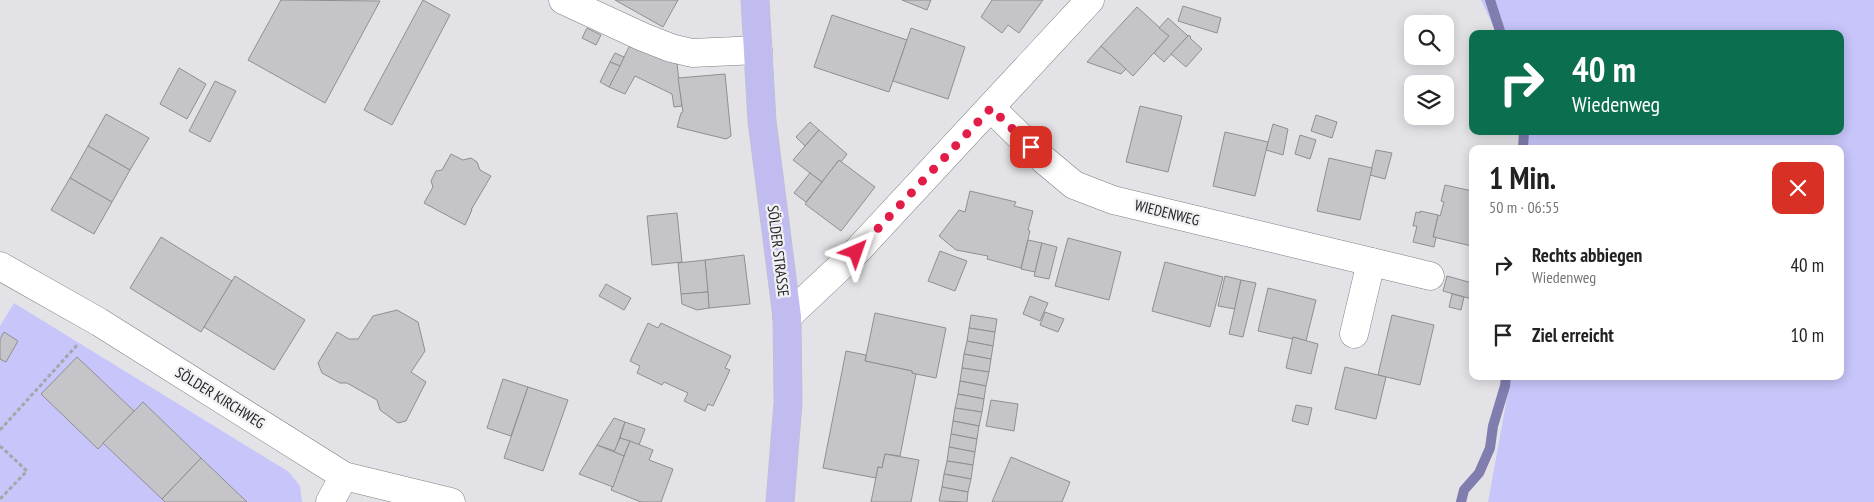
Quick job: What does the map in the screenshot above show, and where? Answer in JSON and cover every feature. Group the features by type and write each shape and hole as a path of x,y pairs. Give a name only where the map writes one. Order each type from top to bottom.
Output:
{"main road":[{"name":"SÖLDER STRASSE","path":"755,0 762,121 787,317 788,403 780,502"}],"street":[{"path":"563,0 671,48 692,53 758,50"},
{"path":"787,317 856,252 1090,0"},
{"name":"WIEDENWEG","path":"991,108 1044,160 1074,185 1113,200 1430,276"},
{"path":"1354,334 1371,262"},
{"name":"SÖLDER KIRCHWEG","path":"0,266 98,322 344,476 451,502"},
{"path":"330,502 344,476"}],"path":[{"path":"0,430 98,322"},
{"path":"0,446 27,471 0,499"}],"shaded area":[{"path":"1481,0 1874,0 1874,502 1488,502 1510,380 1844,380 1844,145 1523,145 1521,135 1844,135 1844,30 1495,30"},
{"path":"14,303 289,472 300,486 302,502 0,502 0,326"}],"building":[{"path":"281,0 380,1 325,103 248,60"},
{"path":"423,0 450,15 392,125 364,110"},
{"path":"615,0 678,0 663,27"},
{"path":"902,0 931,0 927,10"},
{"path":"992,0 1043,0 1019,33 1008,25 1002,33 981,17"},
{"path":"1183,6 1221,18 1217,33 1178,21"},
{"path":"1137,7 1169,36 1133,76 1101,46"},
{"path":"832,15 907,40 889,92 814,67"},
{"path":"1168,18 1188,36 1164,62 1154,53 1169,36 1159,28"},
{"path":"587,28 601,35 596,45 582,38"},
{"path":"911,28 965,47 948,99 893,81"},
{"path":"1189,35 1202,49 1186,67 1171,54"},
{"path":"631,43 677,64 682,106 674,107 672,94 635,76 625,94 609,87"},
{"path":"1101,46 1126,69 1121,74 1087,62"},
{"path":"615,53 624,57 620,66 610,62"},
{"path":"610,62 620,66 609,87 600,82"},
{"path":"179,68 206,84 187,119 160,104"},
{"path":"725,74 731,136 726,139 677,127 683,112 678,78"},
{"path":"215,81 236,91 210,142 189,131"},
{"path":"1140,106 1182,116 1168,172 1126,162"},
{"path":"106,114 149,138 130,170 88,146"},
{"path":"1316,115 1337,122 1332,138 1311,131"},
{"path":"810,122 819,130 805,146 796,137"},
{"path":"1273,124 1288,129 1283,155 1266,150"},
{"path":"819,130 847,154 841,162 839,160 822,182 793,160"},
{"path":"1225,132 1268,142 1255,196 1213,186"},
{"path":"1300,135 1316,140 1310,159 1295,154"},
{"path":"88,146 130,170 112,202 70,178"},
{"path":"1376,150 1392,153 1385,179 1370,175"},
{"path":"451,154 463,160 471,158 477,162 480,170 491,176 471,210 465,225 424,203 433,187 431,181 436,171 442,170"},
{"path":"1329,158 1372,168 1360,220 1317,211"},
{"path":"839,160 875,187 841,231 805,204"},
{"path":"810,173 822,182 806,202 794,193"},
{"path":"70,178 112,202 94,234 51,210"},
{"path":"1445,185 1469,190 1469,245 1433,237 1438,215 1440,216 1444,202 1441,201"},
{"path":"970,191 1016,202 1014,206 1033,211 1021,268 987,259 988,256 956,250 939,236 959,210 965,212"},
{"path":"1420,211 1438,215 1433,237 1436,237 1434,247 1413,242 1417,226 1413,226 1416,212 1420,213"},
{"path":"677,213 682,262 652,265 647,216"},
{"path":"161,237 232,281 201,332 130,288"},
{"path":"1068,238 1121,252 1109,300 1055,286"},
{"path":"1028,240 1042,243 1035,272 1021,269"},
{"path":"1042,243 1057,247 1049,279 1034,276"},
{"path":"940,251 967,261 955,291 928,281"},
{"path":"744,255 750,304 709,308 705,260"},
{"path":"705,260 708,292 681,294 678,263"},
{"path":"1165,262 1223,277 1210,327 1152,311"},
{"path":"235,276 305,320 274,370 204,327"},
{"path":"1225,276 1241,280 1235,309 1218,306"},
{"path":"1447,276 1469,282 1469,298 1443,291"},
{"path":"1241,280 1256,283 1243,337 1229,334"},
{"path":"606,284 631,298 624,310 599,296"},
{"path":"1268,288 1316,300 1306,341 1258,331"},
{"path":"708,292 709,308 697,310 682,304 681,294"},
{"path":"1452,294 1464,297 1461,310 1449,307"},
{"path":"1030,296 1048,303 1040,321 1023,314"},
{"path":"397,310 418,322 425,351 411,372 426,382 406,421 398,423 380,410 377,400 347,383 340,383 322,373 318,363 337,332 349,339 358,339 373,316"},
{"path":"1045,312 1064,319 1058,332 1040,325"},
{"path":"875,313 946,328 936,378 865,361"},
{"path":"971,315 997,319 995,332 969,328"},
{"path":"1392,315 1434,325 1420,385 1378,375"},
{"path":"648,323 658,328 661,323 731,356 725,368 730,370 713,406 708,404 705,411 684,401 688,393 664,382 662,385 637,373 640,366 630,361"},
{"path":"969,328 995,332 993,346 967,341"},
{"path":"4,332 18,341 6,362 0,359 0,339"},
{"path":"1293,337 1318,344 1311,374 1286,368"},
{"path":"967,341 993,346 991,359 964,354"},
{"path":"846,351 866,355 865,361 912,371 912,373 916,374 900,456 885,454 882,468 878,467 876,478 823,468"},
{"path":"964,354 991,359 989,372 962,368"},
{"path":"77,357 134,411 98,449 41,394"},
{"path":"1345,367 1386,377 1376,419 1335,409"},
{"path":"962,368 989,372 986,386 960,381"},
{"path":"503,379 528,387 511,436 487,428"},
{"path":"960,381 986,386 984,399 958,394"},
{"path":"528,387 568,400 543,471 504,458"},
{"path":"958,394 984,399 982,412 955,408"},
{"path":"991,400 1018,404 1014,431 986,426"},
{"path":"143,402 201,458 162,499 103,443"},
{"path":"1296,405 1312,408 1308,425 1292,421"},
{"path":"955,408 982,412 979,426 953,421"},
{"path":"614,418 625,422 615,451 597,445"},
{"path":"953,421 979,426 977,439 951,434"},
{"path":"625,422 645,429 639,445 620,438"},
{"path":"951,434 977,439 975,452 949,447"},
{"path":"620,438 630,441 624,456 614,452"},
{"path":"630,441 653,450 649,460 673,469 661,502 641,502 611,490"},
{"path":"597,445 624,456 613,487 579,474"},
{"path":"949,447 975,452 973,465 947,461"},
{"path":"885,454 919,460 911,502 871,502 878,467 882,468"},
{"path":"1011,457 1070,482 1062,502 992,502"},
{"path":"201,458 247,502 165,502 162,499"},
{"path":"947,461 973,465 971,479 944,474"},
{"path":"944,474 971,479 968,492 942,487"},
{"path":"942,487 968,492 967,502 939,501"}],"waterway":[{"path":"1490,0 1500,30"},
{"path":"1523,145 1524,135"},
{"path":"1461,502 1464,490 1479,473 1490,448 1493,426 1506,380"}],"route":[{"path":"856,252 991,108 1031,147"}]}
